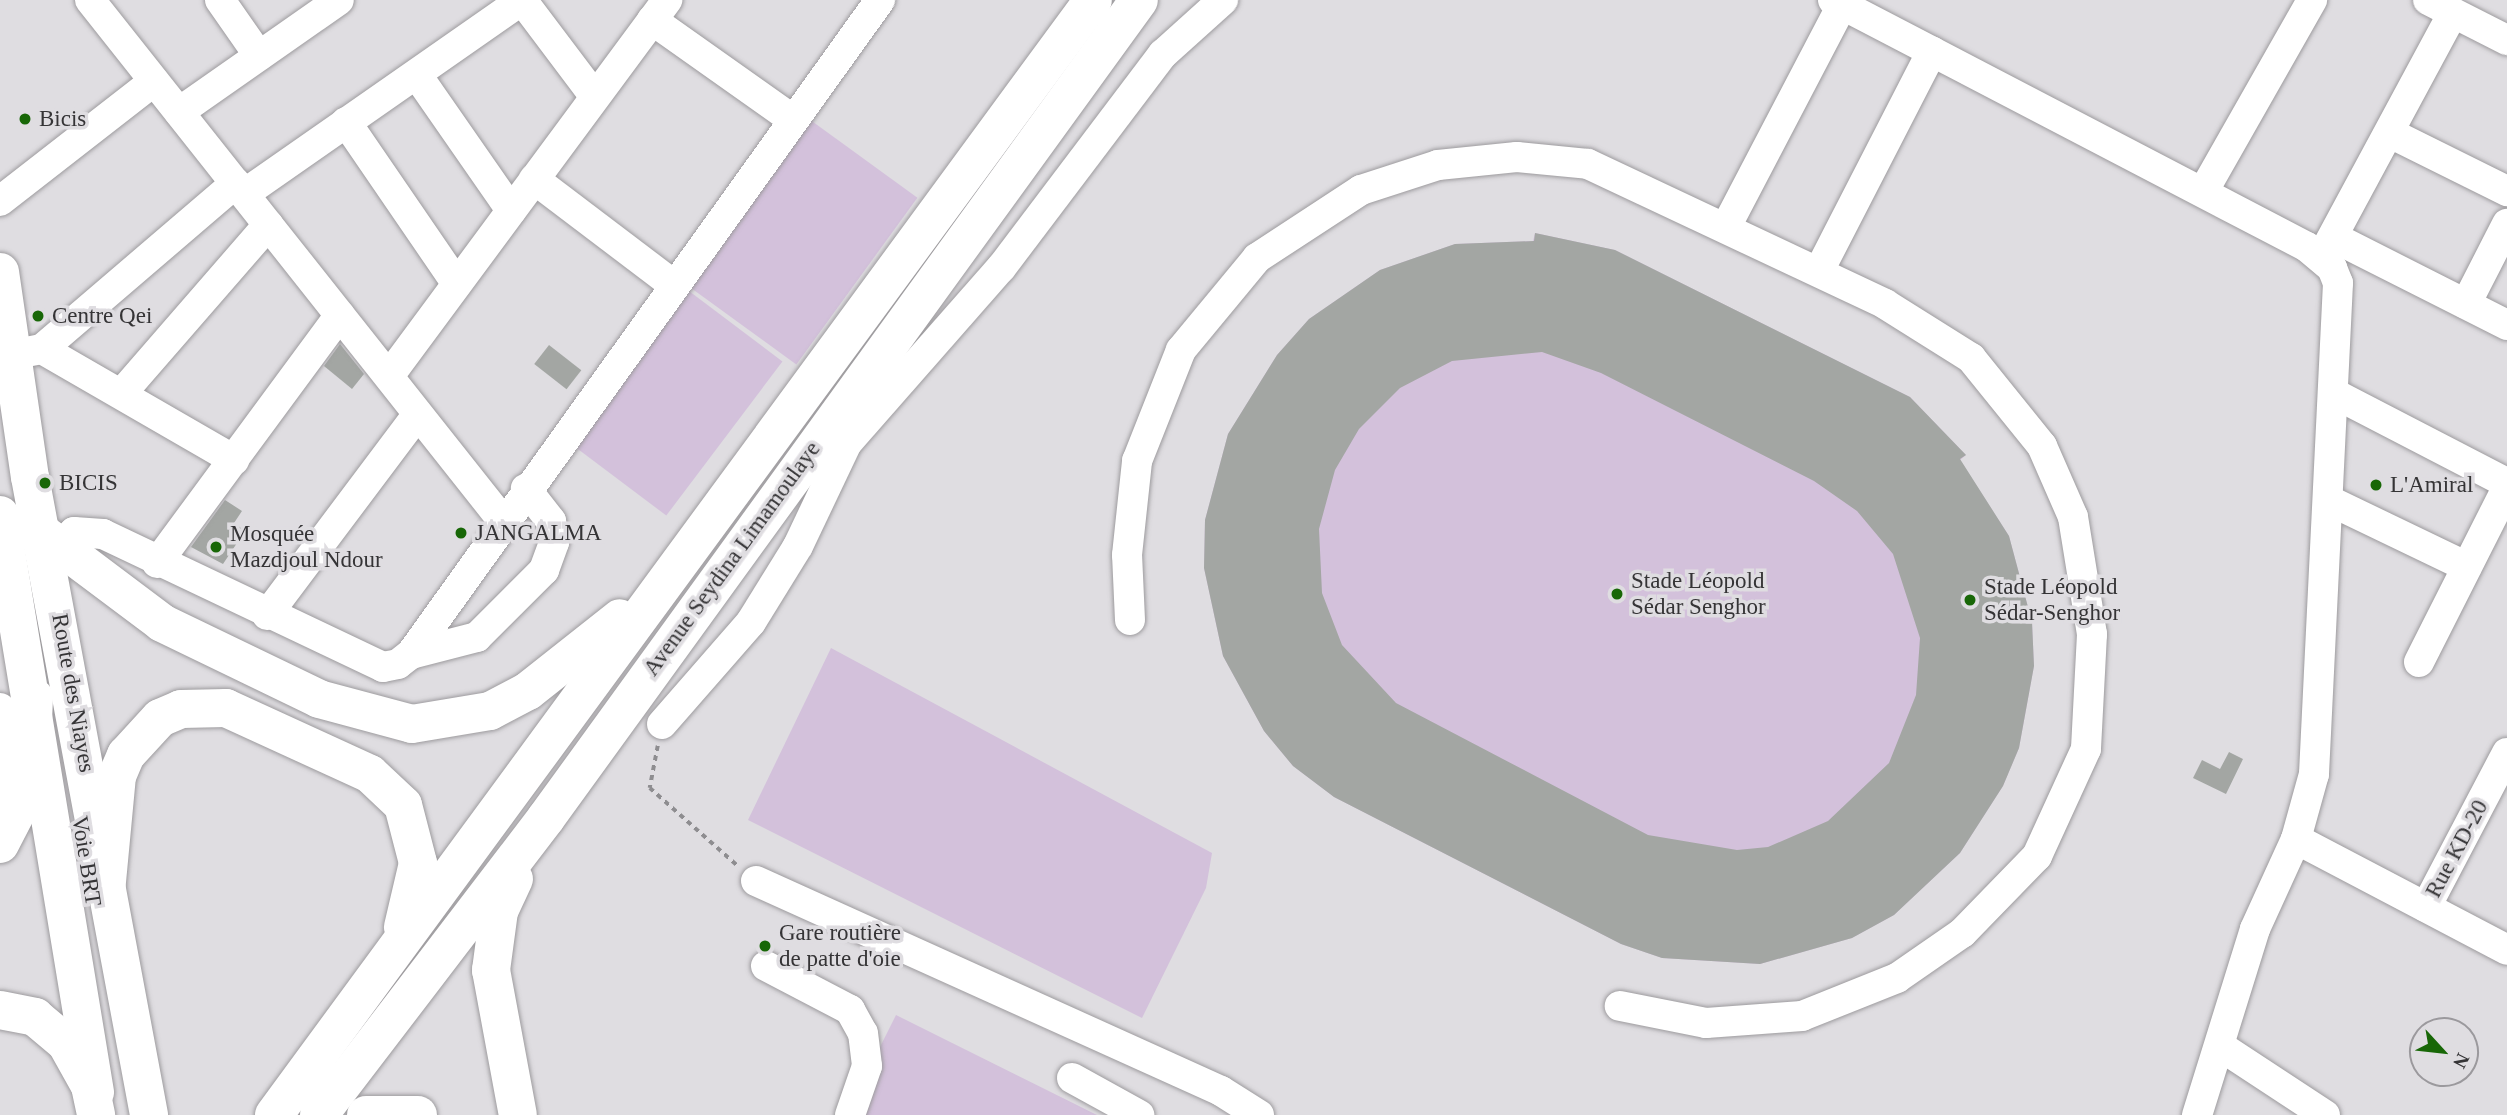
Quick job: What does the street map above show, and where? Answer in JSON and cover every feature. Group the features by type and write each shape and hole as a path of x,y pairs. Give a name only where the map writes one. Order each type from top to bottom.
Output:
{"main road":[{"name":"Avenue Seydina Limamoulaye","path":"274,1115 1093,0"},
{"name":"Avenue Seydina Limamoulaye","path":"319,1115 546,818 1139,0"},
{"name":"Route des Niayes","path":"0,272 27,351 17,702 97,1115"},
{"path":"21,529 162,623 319,699 412,724 490,710 528,691 605,632 687,553"},
{"name":"Route des Niayes","path":"21,529 106,892 149,1115"},
{"path":"0,844 30,786 17,702"},
{"path":"106,892 117,776 126,755 160,718 181,709 226,708 370,774 403,805 418,863 396,951"},
{"path":"518,1115 492,1004 493,940 499,911 546,818"},
{"path":"0,1010 35,1017 66,1043 90,1086 97,1115"},
{"path":"366,1115 418,1115"}],"street":[{"path":"90,0 503,521"},
{"path":"220,0 259,56"},
{"path":"234,460 122,393 27,351 240,189 417,75 522,0 595,97"},
{"path":"411,654 671,283 880,0"},
{"path":"662,724 751,622 798,546 846,443 1001,268 1163,54 1223,0"},
{"path":"2203,192 2312,0"},
{"path":"180,112 333,2"},
{"path":"1727,225 1837,2 2203,192 2466,304 2507,325"},
{"path":"2197,1115 2222,1048 2255,929 2296,839 2314,774 2340,300 2328,247 2390,133 2441,6 2499,30"},
{"path":"389,376 659,10 792,119"},
{"path":"1819,271 1932,51"},
{"path":"417,75 511,210"},
{"path":"0,201 154,81"},
{"path":"346,122 457,284"},
{"path":"2390,133 2507,191"},
{"path":"1130,620 1127,555 1137,461 1181,350 1257,258 1361,190 1438,165 1517,158 1588,164 1727,225 1819,271 1971,358 2042,446 2076,524 2092,634 2086,749 2037,856 1962,933 1897,978 1801,1016 1706,1023 1620,1006"},
{"path":"534,179 671,283"},
{"path":"2466,304 2507,224"},
{"path":"122,393 268,225"},
{"path":"157,563 340,315"},
{"path":"2335,394 2507,482"},
{"name":"Voie BRT","path":"0,405 113,1115"},
{"path":"267,615 418,414"},
{"path":"2419,662 2507,488"},
{"path":"21,529 75,533 90,531 383,667 411,654 477,637 544,570 554,542 551,521 526,489"},
{"path":"2328,499 2467,566"},
{"name":"Voie BRT","path":"21,529 41,586 130,1115"},
{"path":"0,802 14,762 6,745 17,702"},
{"name":"Rue KD-20","path":"2426,907 2504,765"},
{"path":"2296,839 2507,950"},
{"path":"756,881 1221,1091 1259,1115"},
{"path":"766,966 850,1010 863,1033 867,1066 850,1115"},
{"path":"2222,1048 2321,1114"},
{"path":"1072,1078 1139,1115"}],"path":[{"path":"662,724 650,788 756,881"}],"shaded area":[{"path":"809,119 917,198 796,364 688,286"},
{"name":"Stade Léopold Sédar Senghor","path":"1535,233 1615,250 1910,397 1966,455 1960,460 2009,536 2032,622 2034,666 2019,748 2003,786 1960,853 1894,915 1852,938 1760,964 1662,958 1621,944 1334,797 1293,766 1264,731 1223,656 1204,568 1205,520 1228,434 1277,355 1309,319 1380,270 1455,244 1533,241"},
{"path":"685,288 782,361 666,516 569,442"},
{"path":"831,648 1212,853 1206,888 1142,1018 748,820"},
{"path":"896,1015 1097,1115 846,1115"}],"building":[{"name":"Stade Léopold Sédar-Senghor","path":"1535,233 1615,250 1910,397 1966,455 1960,459 2009,536 2032,622 2034,666 2019,748 2003,786 1960,853 1894,915 1852,938 1760,964 1662,958 1621,944 1334,797 1293,766 1264,731 1223,656 1204,568 1205,520 1228,434 1277,355 1309,319 1380,270 1455,244 1534,241","holes":["1542,352 1601,373 1814,481 1857,511 1893,554 1920,638 1916,695 1889,763 1828,821 1768,847 1737,850 1648,835 1396,703 1342,645 1322,593 1319,529 1335,470 1359,429 1400,388 1452,361"]},
{"path":"340,344 364,374 352,389 324,366"},
{"path":"549,345 581,370 567,389 534,364"},
{"path":"225,500 242,511 234,523 245,531 223,564 191,547"},
{"path":"2229,752 2243,759 2226,794 2193,778 2202,760 2220,769"}],"place":[{"name":"Bicis","path":"25,119"},
{"name":"Centre Qei","path":"38,316"},
{"name":"BICIS","path":"45,483"},
{"name":"L'Amiral","path":"2376,485"},
{"name":"JANGALMA","path":"461,533"},
{"name":"Mosquée Mazdjoul Ndour","path":"216,547"},
{"name":"Stade Léopold Sédar Senghor","path":"1617,594"},
{"name":"Stade Léopold Sédar-Senghor","path":"1970,600"},
{"name":"Gare routière de patte d'oie","path":"765,946"}]}
